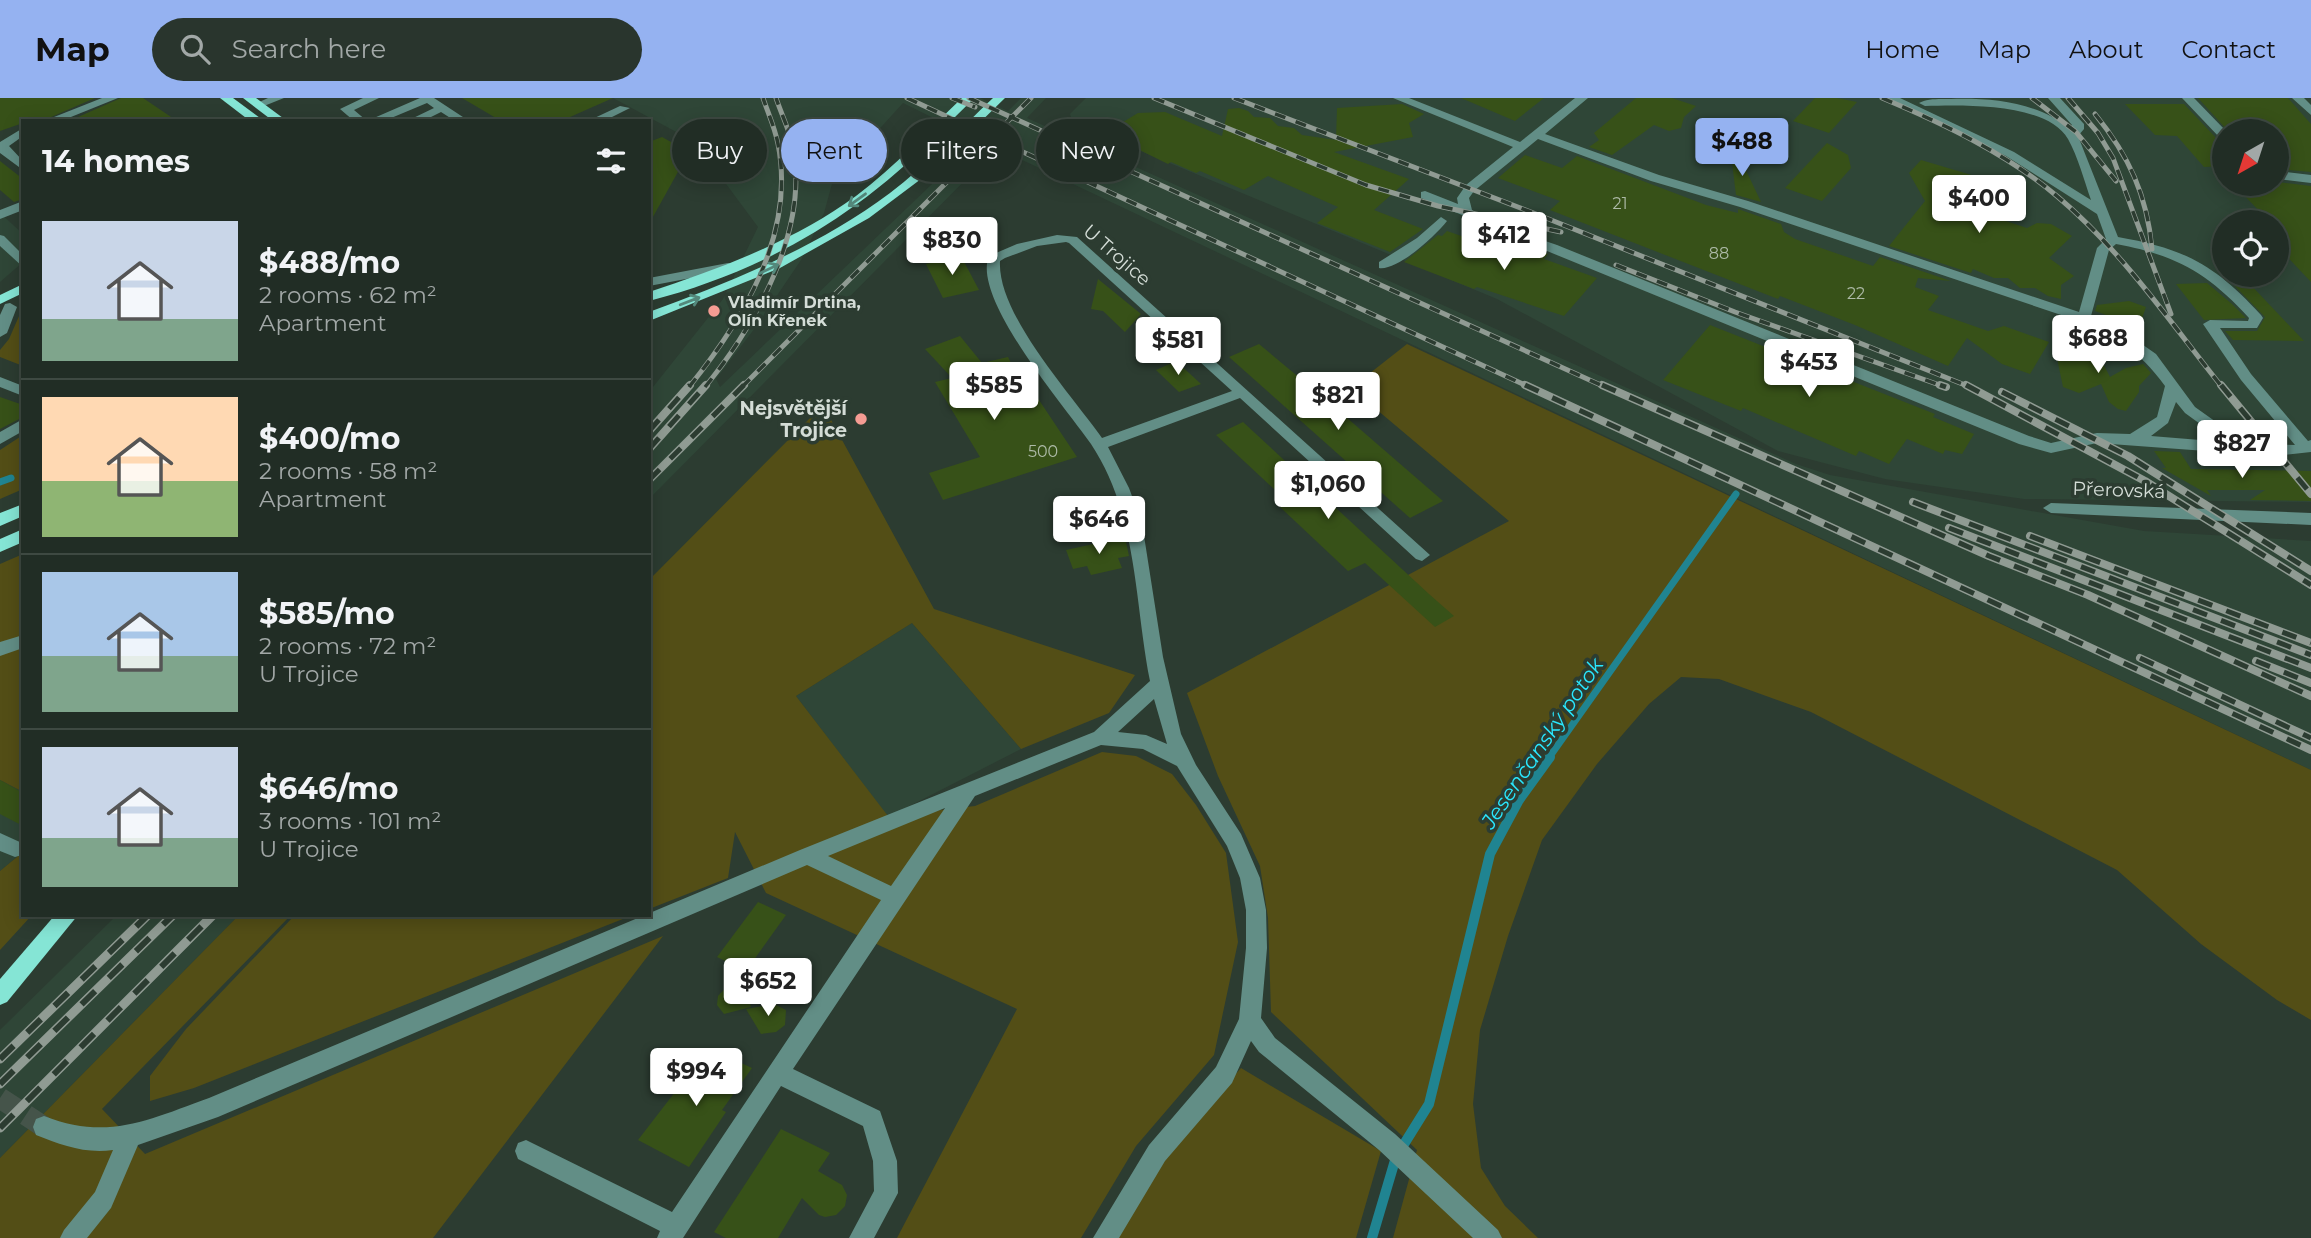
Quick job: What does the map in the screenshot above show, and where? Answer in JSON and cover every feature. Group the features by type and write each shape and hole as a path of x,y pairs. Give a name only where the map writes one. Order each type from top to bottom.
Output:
{"main road":[{"path":"651,296 741,263 815,228 862,197 968,98"},
{"path":"651,316 732,286 807,250 893,195 999,98"},
{"path":"227,99 242,119"},
{"path":"227,99 255,119"},
{"path":"254,102 279,119"},
{"path":"8,304 21,290"},
{"path":"0,510 21,504"},
{"path":"0,520 21,510"},
{"path":"0,546 21,537"},
{"path":"0,979 64,917"},
{"path":"0,995 64,917"}],"street":[{"path":"55,119 112,98"},
{"path":"254,102 278,98"},
{"path":"358,119 346,110 373,98"},
{"path":"378,119 426,98 460,119"},
{"path":"1399,98 1523,147"},
{"path":"1466,212 1462,202 1465,193 1582,98"},
{"path":"1891,98 1922,107 1978,102 2019,106 2046,116 2072,135 2113,240"},
{"path":"1898,98 1922,107 2010,154 2102,212"},
{"path":"2054,98 2078,124 2078,129 2072,135"},
{"path":"2188,98 2212,123"},
{"path":"2298,98 2311,112"},
{"path":"417,119 442,108"},
{"path":"599,119 624,108"},
{"path":"21,132 3,146 5,152 21,165"},
{"path":"1538,135 1655,178 1768,212 2084,318 2121,336 2151,358 2171,387 2202,421 2247,448"},
{"path":"2289,177 2311,178"},
{"path":"1426,195 1466,212 1492,227 1552,248 2051,449 2097,438 2274,451 2309,447"},
{"path":"0,222 0,215 21,206"},
{"path":"1384,265 1421,241 1441,221"},
{"name":"U Trojice","path":"1105,1238 1157,1153 1224,1075 1250,1020 1255,992 1256,940 1251,879 1225,821 1184,761 1173,737 1158,684 1132,513 1099,445 1003,308 990,273 994,260 999,256 1055,239 1069,238 1422,555"},
{"path":"0,239 21,261"},
{"path":"2084,318 2103,248 2113,240 2152,247 2197,265 2224,284 2256,318 2252,325 2210,324 2246,377 2309,447"},
{"path":"651,282 691,276 741,263"},
{"path":"2197,265 2212,266"},
{"path":"0,333 8,304"},
{"path":"0,382 21,390"},
{"path":"2135,439 2163,422 2169,409 2171,387"},
{"path":"1099,445 1243,393"},
{"path":"0,439 21,425"},
{"name":"Přerovská","path":"2051,508 2311,519"},
{"path":"0,649 21,643"},
{"path":"44,1128 69,1139 87,1142 130,1137 210,1109 807,856 1100,737 1158,684"},
{"path":"1100,737 1146,742 1184,761"},
{"path":"526,1151 672,1232 894,897 970,789"},
{"path":"807,856 894,897"},
{"path":"1250,1020 1267,1045 1387,1142 1416,1172 1490,1238"},
{"path":"778,1073 872,1119 886,1161 886,1193 862,1238"},
{"path":"72,1238 103,1200 130,1137"}],"shaded area":[{"path":"613,98 980,98 1008,111 1021,98 1046,98 1027,118 1036,122 1036,166 1022,160 1022,119 935,119 903,103 887,121 781,119 781,182 832,182 824,213 801,260 716,379 720,387 934,182 963,182 651,497 651,389 723,299 758,227 725,182 767,182 767,119 672,119 672,130"},
{"path":"1086,98 2311,98 2311,502 2024,499 1885,479 1778,451 1497,299 1139,150 1139,119 1072,119 1070,114"},
{"path":"1139,168 1796,464 1830,475 2144,531 2311,541 2311,770 1069,182 1139,182"},
{"path":"0,213 21,232 21,264 0,282"},
{"path":"21,312 21,365 0,357 0,350 9,339"},
{"path":"1407,344 2311,770 2311,1020 2277,1000 2201,944 2117,870 1811,712 1719,679 1681,677 1649,704 1597,764 1542,840 1508,936 1480,1030 1473,1104 1481,1168 1505,1206 1538,1238 1393,1238 1417,1150 1271,1012 1268,918 1260,866 1218,776 1187,693 1509,521 1351,388"},
{"path":"823,405 934,609 1135,675 1109,713 1021,749 912,623 796,696 888,816 975,806 1102,752 1136,756 1172,774 1196,805 1226,853 1238,942 1214,1055 1136,1146 1081,1238 897,1238 1017,1009 766,893 735,832 728,878 651,908 651,578"},
{"path":"21,436 21,490 0,499 0,450"},
{"path":"21,555 21,791 0,780 0,564"},
{"path":"912,623 1021,749 888,817 796,696"},
{"path":"0,780 21,791 21,854 0,871"},
{"path":"21,854 21,917 30,917 0,950 0,871"},
{"path":"115,917 237,917 0,1158 0,1030"},
{"path":"237,917 289,917 102,1109 145,1154 663,936 433,1238 0,1238 0,1158"},
{"path":"293,917 628,917 194,1088 150,1101 150,1076 186,1029"},
{"path":"1241,1068 1381,1151 1356,1238 1116,1238 1158,1163"}],"building":[{"path":"0,98 95,98 47,119 21,119 21,124 0,131"},
{"path":"121,98 143,98 174,119 74,119"},
{"path":"462,98 613,98 566,119 498,119"},
{"path":"1461,98 1544,98 1515,121"},
{"path":"1636,98 1672,98 1696,106 1684,117 1681,128 1669,131 1654,125 1612,155 1589,147 1599,140 1594,133"},
{"path":"1815,98 1857,102 1829,133 1793,121"},
{"path":"2198,98 2288,98 2311,124 2311,172 2289,170 2289,119 2217,119"},
{"path":"1402,104 1424,114 1409,123 1413,137 1334,152 1409,179 1374,210 1423,229 1390,252 1317,223 1338,207 1268,176 1244,190 1200,171 1196,173 1171,162 1168,164 1139,150 1139,119 1128,119 1138,113 1165,112 1222,136 1228,109 1239,108 1254,117 1270,118 1278,126 1294,128 1302,135 1336,140 1337,108"},
{"path":"2125,104 2184,104 2212,134 2212,167 2204,167 2177,136 2155,135"},
{"path":"662,137 672,143 672,182 651,220 651,141"},
{"path":"1827,143 1848,155 1851,168 1822,201 1785,188"},
{"path":"1734,145 1761,202 1736,195 1730,146"},
{"path":"1525,155 1562,168 1577,156 1706,205 1738,213 1738,209 1781,224 1784,232 1795,239 1873,266 1880,257 1951,281 1918,278 1915,287 1939,296 1928,310 1988,331 2004,326 2049,342 2030,374 2002,364 1967,338 1948,366 1855,325 1780,296 1778,299 1550,210 1560,201 1498,178"},
{"path":"1921,160 1985,179 1964,207 2027,228 2037,223 2051,224 2072,236 2049,258 2074,276 2061,285 2061,299 2048,296 2035,288 2020,288 2008,278 1994,278 1973,269 1971,273 1889,246 1925,201 1909,173"},
{"path":"0,161 21,177 21,200 14,202 0,190"},
{"path":"2289,183 2311,186 2311,282 2289,259 2289,210 2258,210 2245,196 2289,196"},
{"path":"1447,231 1507,252 1514,252 1521,244 1548,254 1544,259 1597,278 1564,316 1477,287 1474,289 1404,262"},
{"path":"961,256 979,290 943,298 926,264"},
{"path":"1098,279 1141,314 1125,332 1103,311 1091,309"},
{"path":"2207,283 2246,318 2204,320 2176,284"},
{"path":"2236,287 2253,287 2304,341 2233,340 2225,331 2257,331 2265,317"},
{"path":"2129,301 2146,307 2139,327 2095,311 2097,305"},
{"path":"1710,325 1935,414 1933,417 1974,434 1962,454 1945,450 1943,454 1907,439 1889,464 1859,451 1856,456 1743,408 1741,411 1663,380"},
{"path":"960,336 982,363 1008,357 1023,387 1029,385 1077,457 943,500 929,473 980,457 935,382 952,378 925,349"},
{"path":"2053,339 2099,356 2110,377 2126,368 2143,364 2151,373 2139,386 2139,392 2126,411 2118,409 2109,402 2101,384 2079,393 2063,387"},
{"path":"1259,344 1443,501 1410,518 1229,357"},
{"path":"1176,361 1201,384 1179,392 1156,370"},
{"path":"0,397 21,404 21,418 0,429"},
{"path":"1243,422 1454,616 1435,627 1365,563 1348,571 1280,507 1289,503 1216,435"},
{"path":"2154,451 2180,452 2191,469 2311,471 2311,501 2250,500 2265,490 2207,490 2211,496 2162,468 2166,468"},
{"path":"1125,537 1129,556 1118,558 1122,568 1091,575 1087,566 1073,569 1066,550"},
{"path":"0,780 21,792 21,825 0,814"},
{"path":"758,902 786,915 746,971 717,957"},
{"path":"735,978 746,991 751,1007 724,1014 717,1005 718,996"},
{"path":"774,1004 786,1010 785,1025 776,1032 761,1034 746,1009"},
{"path":"709,1048 752,1068 722,1110 726,1112 689,1167 638,1140"},
{"path":"781,1129 830,1153 818,1171 842,1185 847,1195 845,1206 836,1215 825,1217 819,1215 802,1198 778,1238 726,1238 714,1232"}],"waterway":[{"path":"0,482 11,478"},
{"name":"Jesenčanský potok","path":"1548,759 1736,494"},
{"name":"Jesenčanský potok","path":"1372,1238 1396,1157 1429,1104 1490,854 1519,800 1550,757"}],"tunnel":[{"path":"0,1098 44,1127"}],"railway":[{"path":"689,387 746,304 772,243 782,178 777,138 763,98"},
{"path":"705,387 743,335 760,305 786,241 794,208 796,176 791,138 776,98"},
{"path":"907,98 952,119"},
{"path":"952,98 975,107"},
{"path":"969,98 1012,117"},
{"path":"1012,117 1031,98"},
{"path":"1154,98 1366,185 1438,206 1561,232"},
{"path":"1234,98 1531,212 1969,387"},
{"path":"1882,98 1996,153 2058,197 2124,264 2222,387"},
{"path":"2032,98 2076,132 2116,181"},
{"path":"2068,98 2098,133 2113,158 2171,314"},
{"path":"2095,114 2118,145 2134,177 2146,211 2152,249"},
{"path":"1012,117 1605,387"},
{"path":"1022,151 1529,387"},
{"path":"651,478 947,182"},
{"path":"1616,265 1735,312 1945,387"},
{"path":"651,429 690,385"},
{"path":"651,447 706,385"},
{"path":"1525,385 2311,750"},
{"path":"1602,385 1989,556 2088,595 2311,696"},
{"path":"1940,385 1946,387"},
{"path":"2221,385 2311,494"},
{"path":"1969,387 2145,481 2311,585"},
{"path":"2002,392 2128,456 2311,571"},
{"path":"1913,502 2311,655"},
{"path":"1949,528 2311,668"},
{"path":"2030,536 2311,643"},
{"path":"2140,658 2311,738"},
{"path":"2256,661 2311,683"},
{"path":"0,1059 146,917"},
{"path":"0,1084 171,917"},
{"path":"0,1128 211,917"}],"place":[{"name":"Vladimír Drtina, Olín Křenek","path":"714,311"},
{"name":"Nejsvětější Trojice","path":"861,419"}]}
